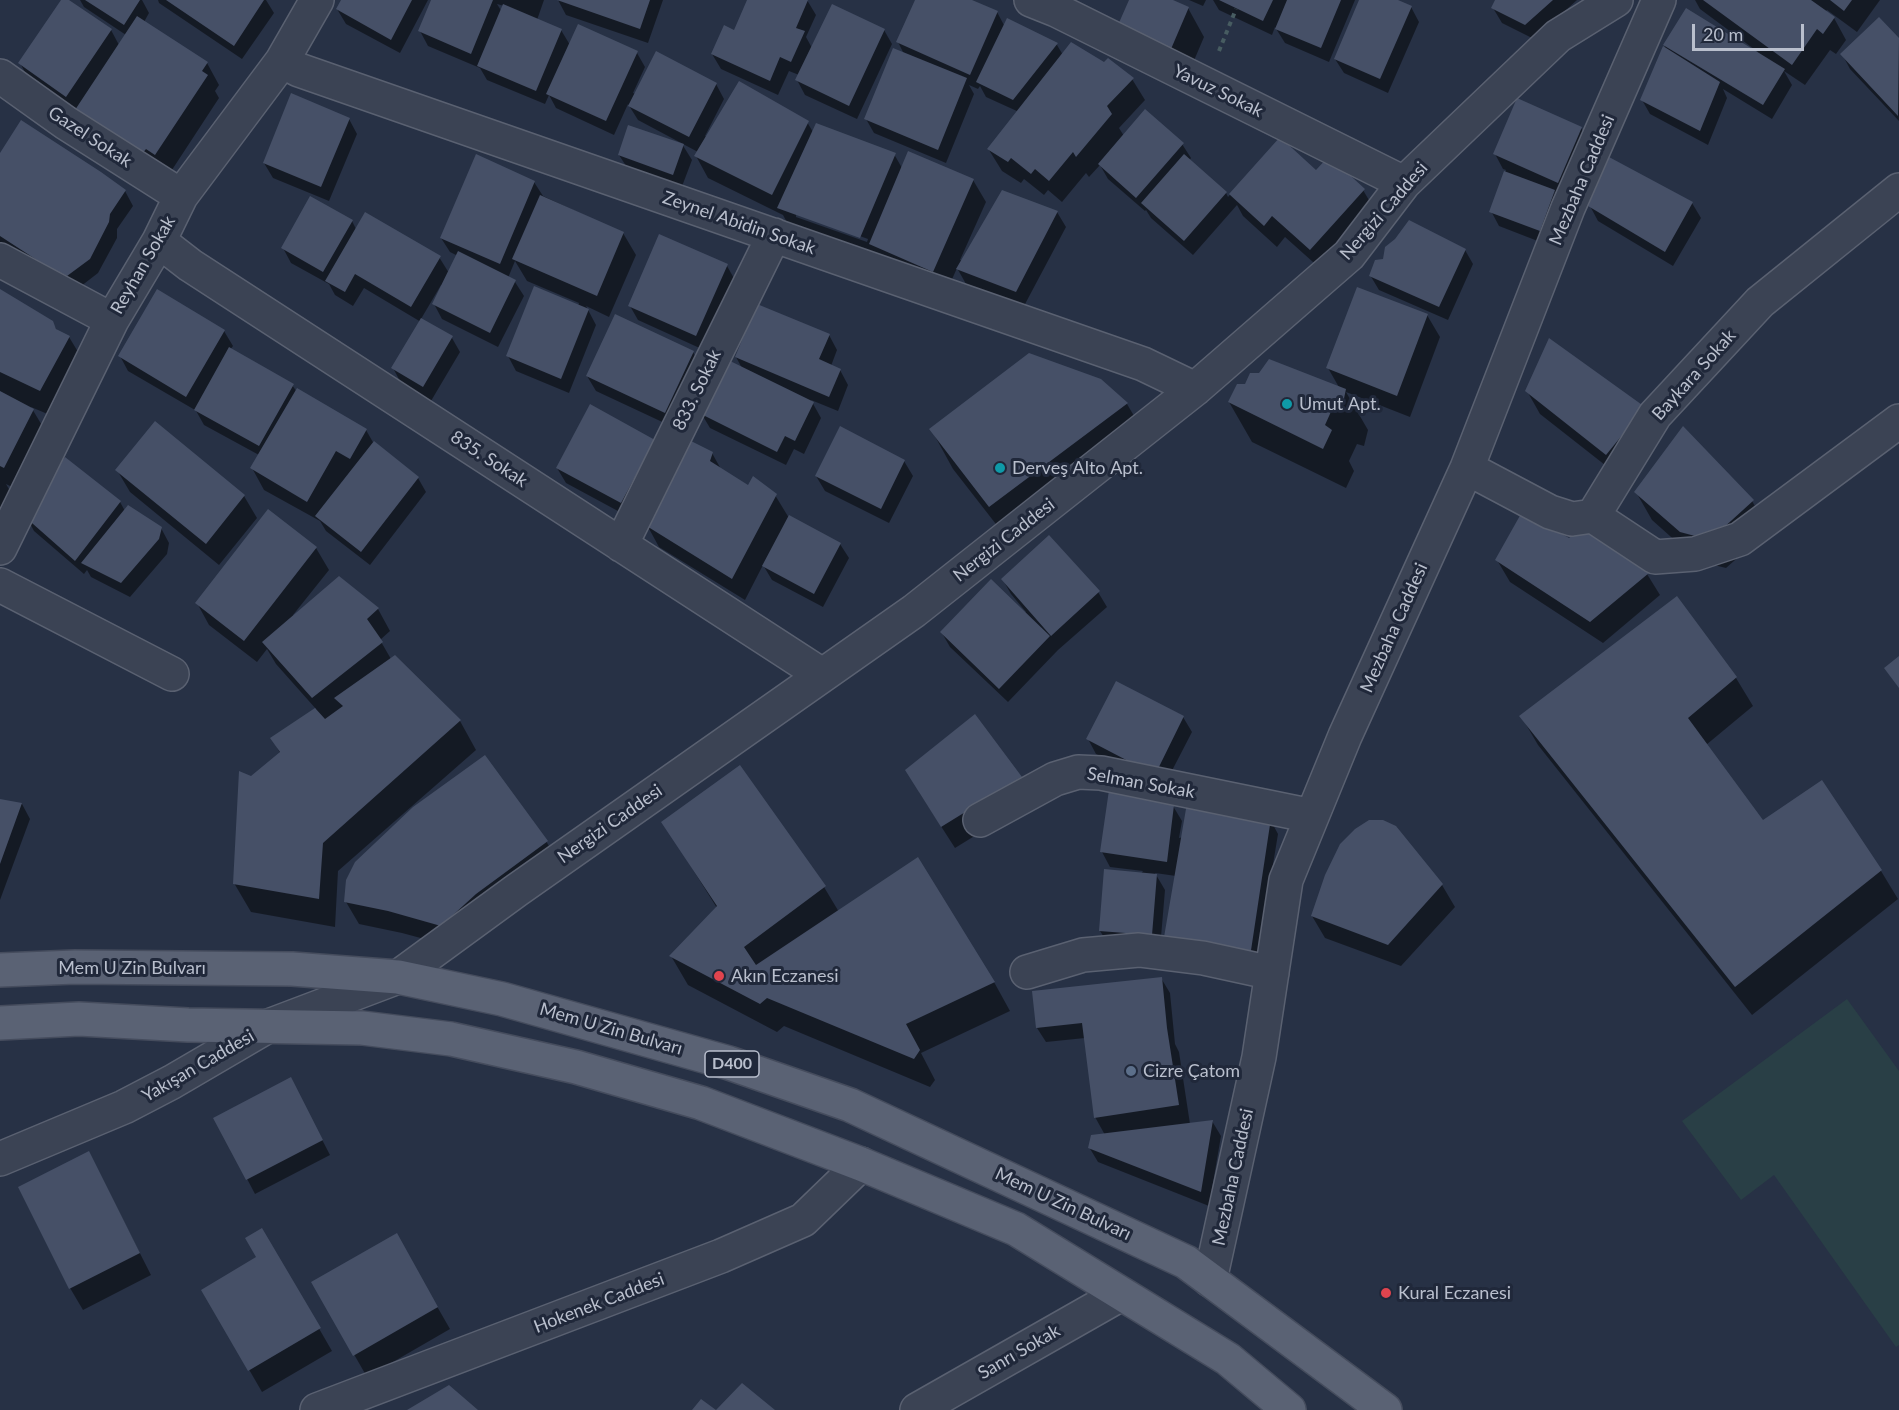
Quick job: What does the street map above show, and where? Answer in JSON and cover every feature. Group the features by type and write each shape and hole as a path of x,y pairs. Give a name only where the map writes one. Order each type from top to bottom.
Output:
{"main road":[{"name":"Mem U Zin Bulvarı","path":"0,970 75,967 292,969 398,977 502,999 729,1063 850,1105 1186,1262 1385,1410"},
{"name":"D400","path":"0,1023 79,1019 188,1025 362,1028 451,1039 554,1062 701,1103 861,1164 1016,1229 1228,1359 1289,1410"}],"street":[{"name":"Reyhan Sokak","path":"0,548 112,320 159,241 181,196 282,61 317,0"},
{"name":"Yavuz Sokak","path":"1031,0 1056,10 1404,183"},
{"name":"Nergizi Caddesi","path":"398,977 914,611 1195,389 1349,255 1404,183 1558,36 1616,0"},
{"name":"Mezbaha Caddesi","path":"1210,1280 1259,1057 1286,880 1345,736 1467,468 1568,208 1653,2"},
{"name":"Zeynel Abidin Sokak","path":"282,61 299,70 1143,364 1195,389"},
{"name":"Gazel Sokak","path":"0,76 66,123 181,196"},
{"name":"Baykara Sokak","path":"1593,516 1655,416 1760,302 1899,190"},
{"name":"833. Sokak","path":"621,545 774,235"},
{"name":"835. Sokak","path":"159,241 190,265 822,675"},
{"path":"0,260 112,320"},
{"path":"1467,468 1550,512 1572,519 1593,516 1655,557 1695,554 1740,539 1899,421"},
{"path":"0,585 172,674"},
{"name":"Selman Sokak","path":"980,819 1055,779 1078,772 1101,773 1312,816"},
{"path":"1027,972 1083,955 1139,950 1203,958 1272,973"},
{"name":"Yakışan Caddesi","path":"0,1159 124,1107 266,1027 398,977"},
{"name":"Hokenek Caddesi","path":"317,1410 711,1260 803,1220 861,1164"},
{"name":"Sanrı Sokak","path":"917,1410 1121,1293"}],"path":[{"path":"1206,85 1236,9"}],"shaded area":[{"path":"1847,999 1899,1071 1899,1345 1896,1347 1774,1175 1741,1200 1682,1121"}],"building":[{"path":"61,0 69,0 112,29 66,97 18,63"},
{"path":"85,0 140,0 124,25"},
{"path":"166,0 264,0 234,46"},
{"path":"341,0 412,0 391,40 336,9"},
{"path":"431,0 493,0 471,54 418,31"},
{"path":"557,0 650,0 640,29"},
{"path":"747,0 808,0 796,28 805,31 791,62 780,57 770,81 711,54 724,25 734,30"},
{"path":"915,0 972,0 998,11 970,75 896,42"},
{"path":"1129,0 1173,0 1189,7 1171,49 1118,25"},
{"path":"1219,0 1273,0 1263,21"},
{"path":"1287,0 1341,0 1321,48 1275,29"},
{"path":"1359,0 1398,0 1412,6 1380,79 1334,59"},
{"path":"1495,0 1553,0 1525,25 1491,8"},
{"path":"1703,0 1811,0 1835,17 1823,34 1817,29 1792,65"},
{"path":"1830,0 1852,0 1844,11"},
{"path":"503,4 562,29 536,91 477,66"},
{"path":"832,4 885,29 849,106 795,80"},
{"path":"1686,8 1785,69 1763,105 1663,45"},
{"path":"137,16 208,62 202,71 208,75 155,155 146,149 142,154 75,110"},
{"path":"1879,17 1899,38 1898,116 1840,54"},
{"path":"1007,18 1058,43 1013,100 976,82"},
{"path":"578,24 638,51 606,121 546,94"},
{"path":"1071,42 1104,62 1108,58 1134,78 1107,106 1112,114 1076,157 1073,152 1049,181 1035,169 1031,174 1011,158 1008,162 987,149"},
{"path":"1663,46 1720,82 1700,131 1640,100"},
{"path":"893,48 967,78 938,150 864,119"},
{"path":"656,51 717,83 689,137 628,106"},
{"path":"739,81 809,121 772,195 694,156"},
{"path":"291,93 350,118 321,187 263,163"},
{"path":"1517,98 1582,127 1558,183 1493,154"},
{"path":"1145,109 1184,143 1136,198 1098,164"},
{"path":"21,120 126,190 110,214 109,222 90,259 67,276 43,264 0,236 0,153"},
{"path":"816,123 896,153 860,238 777,208"},
{"path":"628,125 684,144 673,175 618,155"},
{"path":"1280,137 1316,170 1329,156 1365,189 1310,250 1272,216 1264,226 1229,194"},
{"path":"908,151 974,179 933,272 869,244"},
{"path":"476,154 535,181 500,264 440,238"},
{"path":"1184,154 1227,192 1184,241 1141,203"},
{"path":"1609,157 1693,202 1665,252 1588,206"},
{"path":"1504,171 1555,190 1540,231 1489,212"},
{"path":"1002,190 1058,211 1016,292 956,269"},
{"path":"540,195 624,232 597,296 512,259"},
{"path":"310,196 353,220 323,272 281,248"},
{"path":"365,212 441,256 411,307 355,274 345,292 325,281"},
{"path":"1409,220 1466,249 1439,307 1369,276 1375,260 1383,259 1385,247 1395,239"},
{"path":"659,234 728,264 696,336 628,306"},
{"path":"458,251 516,280 490,333 432,304"},
{"path":"534,286 589,309 561,379 506,356"},
{"path":"1357,287 1428,314 1397,396 1326,368"},
{"path":"0,289 53,321 56,329 70,336 40,391 0,372"},
{"path":"157,289 225,330 186,397 118,356"},
{"path":"757,304 830,334 819,359 841,369 829,397 735,357"},
{"path":"615,314 694,351 665,413 586,376"},
{"path":"421,318 453,336 423,387 391,368"},
{"path":"1549,338 1645,407 1606,455 1525,391"},
{"path":"229,347 294,384 259,446 194,410"},
{"name":"Derveş Alto Apt.","path":"1029,353 1101,379 1128,403 989,507 929,429"},
{"path":"726,359 814,402 795,441 785,436 777,452 699,413"},
{"name":"Umut Apt.","path":"1269,359 1346,389 1342,408 1334,405 1325,425 1332,430 1323,449 1228,402 1237,384 1245,384 1250,373 1259,373"},
{"path":"297,388 367,429 350,459 336,451 307,502 250,468"},
{"path":"0,391 34,409 4,468 0,466"},
{"path":"590,404 655,440 621,503 556,468"},
{"path":"155,421 245,495 206,544 115,470"},
{"path":"840,426 905,460 881,509 815,476"},
{"path":"1683,426 1754,500 1710,540 1680,532 1634,492"},
{"path":"374,441 419,477 361,552 315,516"},
{"path":"691,441 713,452 710,461 748,485 753,476 777,494 732,579 645,525"},
{"path":"65,457 121,501 75,561 24,516"},
{"path":"128,505 162,527 159,539 121,583 81,563"},
{"path":"268,509 317,547 244,641 195,603"},
{"path":"1522,512 1569,538 1586,523 1649,573 1590,622 1495,560"},
{"path":"789,515 841,543 814,594 762,566"},
{"path":"1049,535 1100,591 1051,636 1001,579"},
{"path":"339,576 379,608 367,619 383,642 312,698 262,642"},
{"path":"991,579 1050,636 999,689 940,632"},
{"path":"1677,596 1737,677 1688,718 1763,820 1822,780 1882,870 1735,987 1519,716"},
{"path":"395,655 461,720 323,843 319,899 233,884 239,771 251,776 280,752 270,738 315,708 325,719 343,706 334,698"},
{"path":"1899,656 1899,688 1884,668"},
{"path":"1116,681 1184,716 1155,775 1086,739"},
{"path":"975,714 1022,777 941,827 905,770"},
{"path":"485,755 548,841 476,894 441,926 388,911 344,902 346,880 355,862 413,807"},
{"path":"740,765 826,886 744,947 756,965 918,857 995,982 906,1024 920,1050 914,1059 767,998 760,1004 669,956 717,906 661,822"},
{"path":"1109,790 1164,797 1164,803 1174,805 1167,862 1100,852"},
{"path":"0,799 22,803 0,864"},
{"path":"1187,803 1271,818 1250,957 1163,943"},
{"path":"1369,820 1383,820 1396,826 1443,884 1388,945 1311,916 1325,875 1340,844 1355,829"},
{"path":"1104,869 1157,874 1152,935 1099,931"},
{"path":"1162,977 1179,1105 1094,1118 1082,1023 1036,1028 1032,991"},
{"path":"291,1077 323,1140 246,1180 213,1118"},
{"path":"1213,1120 1201,1192 1088,1148 1091,1135"},
{"path":"89,1151 140,1253 69,1289 18,1187"},
{"path":"262,1228 321,1328 248,1371 201,1290 256,1257 245,1238"},
{"path":"397,1233 438,1307 353,1356 311,1282"},
{"path":"742,1383 775,1410 716,1410"},
{"path":"449,1385 478,1410 407,1410"},
{"path":"701,1399 716,1410 692,1410"}],"place":[{"name":"Umut Apt.","path":"1287,404"},
{"name":"Derveş Alto Apt.","path":"1000,468"},
{"name":"Akın Eczanesi","path":"719,976"},
{"name":"Cizre Çatom","path":"1131,1071"},
{"name":"Kural Eczanesi","path":"1386,1293"}]}
